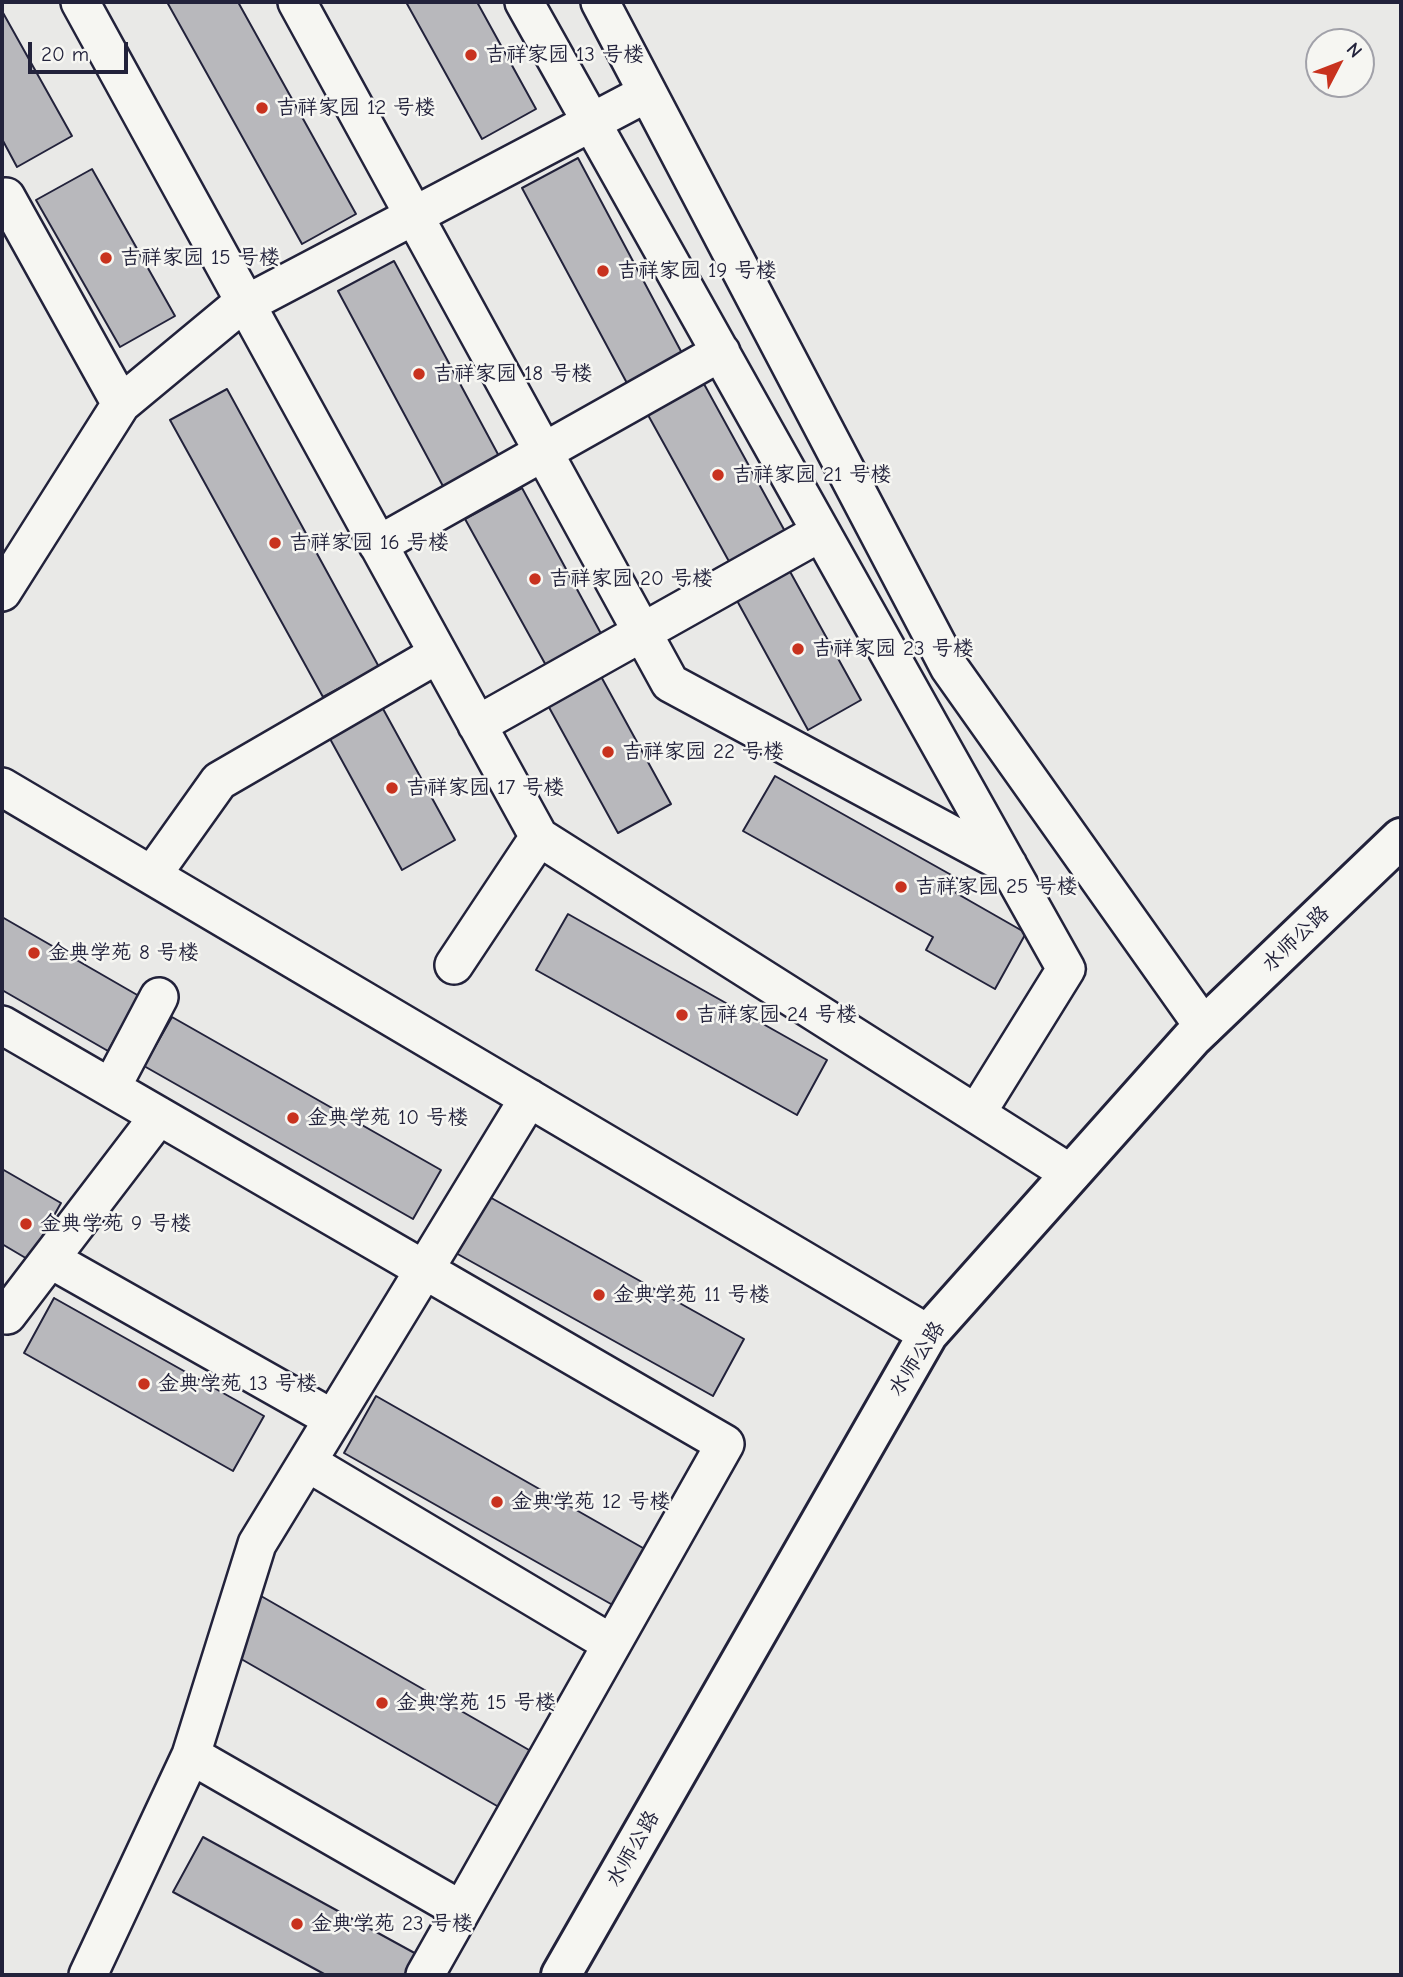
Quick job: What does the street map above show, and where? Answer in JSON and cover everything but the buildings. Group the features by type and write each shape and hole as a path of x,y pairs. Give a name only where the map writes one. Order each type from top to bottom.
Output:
{"main road":[{"name":"水师公路","path":"561,1975 928,1334 1204,1027 1401,838"}],"street":[{"path":"80,2 539,837 1071,1174"},
{"path":"297,2 670,683 1008,866"},
{"path":"524,2 1066,969 976,1114"},
{"path":"600,2 949,667 1204,1027"},
{"path":"6,576 121,404 233,311 647,93"},
{"path":"3,195 121,404"},
{"path":"378,545 721,352"},
{"path":"477,725 821,531"},
{"path":"152,875 219,782 438,654"},
{"path":"2,787 928,1334"},
{"path":"454,965 539,837"},
{"path":"111,1088 159,997"},
{"path":"2,1025 725,1444 425,1975"},
{"path":"88,1975 191,1755 257,1544 528,1098"},
{"path":"4,1315 159,1116"},
{"path":"50,1259 333,1419"},
{"path":"307,1462 612,1644"},
{"path":"191,1755 461,1910"}],"place":[{"name":"吉祥家园 13 号楼","path":"471,55"},
{"name":"吉祥家园 12 号楼","path":"262,108"},
{"name":"吉祥家园 15 号楼","path":"106,258"},
{"name":"吉祥家园 19 号楼","path":"603,271"},
{"name":"吉祥家园 18 号楼","path":"419,374"},
{"name":"吉祥家园 21 号楼","path":"718,475"},
{"name":"吉祥家园 16 号楼","path":"275,543"},
{"name":"吉祥家园 20 号楼","path":"535,579"},
{"name":"吉祥家园 23 号楼","path":"798,649"},
{"name":"吉祥家园 22 号楼","path":"608,752"},
{"name":"吉祥家园 17 号楼","path":"392,788"},
{"name":"吉祥家园 25 号楼","path":"901,887"},
{"name":"金典学苑 8 号楼","path":"34,953"},
{"name":"吉祥家园 24 号楼","path":"682,1015"},
{"name":"金典学苑 10 号楼","path":"293,1118"},
{"name":"金典学苑 9 号楼","path":"26,1224"},
{"name":"金典学苑 11 号楼","path":"599,1295"},
{"name":"金典学苑 13 号楼","path":"144,1384"},
{"name":"金典学苑 12 号楼","path":"497,1502"},
{"name":"金典学苑 15 号楼","path":"382,1703"},
{"name":"金典学苑 23 号楼","path":"297,1924"}]}
